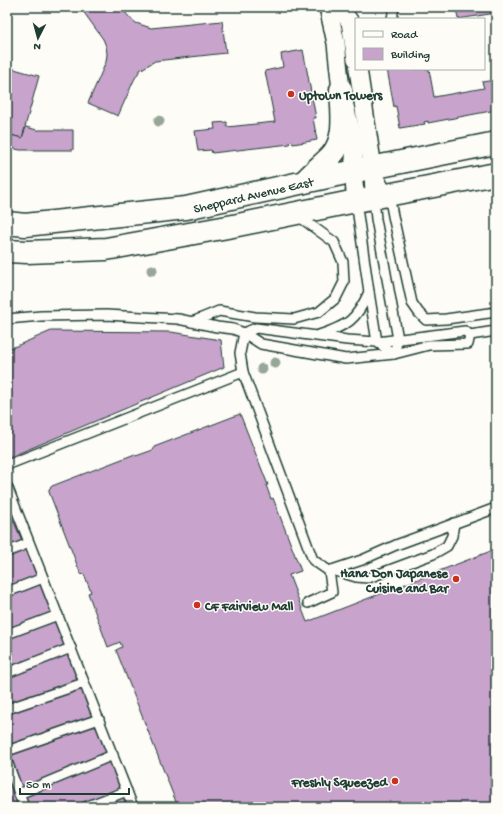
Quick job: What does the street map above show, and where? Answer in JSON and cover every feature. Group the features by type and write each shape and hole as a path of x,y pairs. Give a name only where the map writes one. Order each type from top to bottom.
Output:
{"main road":[{"path":"304,182 332,155 339,142 342,127 341,90"},
{"name":"Sheppard Avenue East","path":"7,223 25,225 186,208 304,182 496,143"},
{"name":"Sheppard Avenue East","path":"7,251 27,252 106,249 233,226 373,198 493,179"}],"street":[{"path":"328,7 336,43 341,90 356,147 373,198"},
{"path":"340,7 350,22 355,53"},
{"path":"358,70 363,170"}],"lane":[{"path":"392,18 394,7"},
{"path":"363,170 373,198 398,339 394,354"},
{"path":"373,198 369,292 377,342 394,354"},
{"path":"373,198 392,216 412,303 426,320 446,319 496,312"},
{"path":"192,322 219,311 256,317 294,319 319,312 336,298 344,282 343,262 334,242 294,213"},
{"path":"317,336 340,327 353,319 362,309 369,292"},
{"path":"7,319 41,316 106,315 178,319 233,329 244,333 261,344 346,359 394,354 429,345 468,344 470,335"},
{"path":"244,333 256,328 347,340 377,342 465,331 470,335 496,331"},
{"path":"244,333 240,353 243,372 313,560 330,570 356,577 368,578 433,554 447,546 452,536 454,523"},
{"path":"7,465 243,372"},
{"path":"7,486 11,510 29,543 133,807"},
{"path":"330,570 362,560 454,523 496,508"},
{"path":"7,552 29,543"},
{"path":"308,603 332,592 330,570"},
{"path":"7,592 43,578"},
{"path":"7,634 58,615"},
{"path":"7,673 71,648"},
{"path":"7,709 84,683"},
{"path":"7,751 99,719"},
{"path":"19,794 113,755"},
{"path":"7,760 24,807"},
{"path":"85,807 127,791"}],"building":[{"path":"80,7 121,7 136,23 151,28 222,21 226,53 155,61 140,70 118,116 88,103 106,62 107,54 103,39"},
{"path":"456,7 496,7 496,13 458,18"},
{"name":"Uptown Towers","path":"303,50 316,118 313,118 317,140 293,144 292,141 289,142 290,144 212,153 211,150 198,151 195,131 215,129 214,123 227,122 227,127 275,122 265,71 283,67 281,54"},
{"path":"7,67 39,76 22,138 7,134"},
{"name":"Uptown Towers","path":"387,70 429,70 434,97 484,88 482,82 495,80 496,110 428,123 428,121 424,122 425,124 400,128 396,106 394,107"},
{"path":"26,127 37,130 73,130 73,150 20,150 7,147 7,134 22,138"},
{"path":"51,331 171,332 221,340 224,367 10,457 7,449 7,350"},
{"name":"CF Fairview Mall","path":"240,414 268,485 266,485 271,499 273,498 301,571 289,575 307,622 496,549 496,807 178,807 116,650 122,647 120,642 108,647 88,593 91,592 84,574 81,575 49,489 52,486 135,454 136,456 153,450 154,447"},
{"path":"7,506 138,807 7,807"}],"place":[{"name":"Uptown Towers","path":"291,94"},
{"name":"Hana Don Japanese Cuisine and Bar","path":"456,579"},
{"name":"CF Fairview Mall","path":"197,605"},
{"name":"Freshly Squeezed","path":"395,781"}]}
